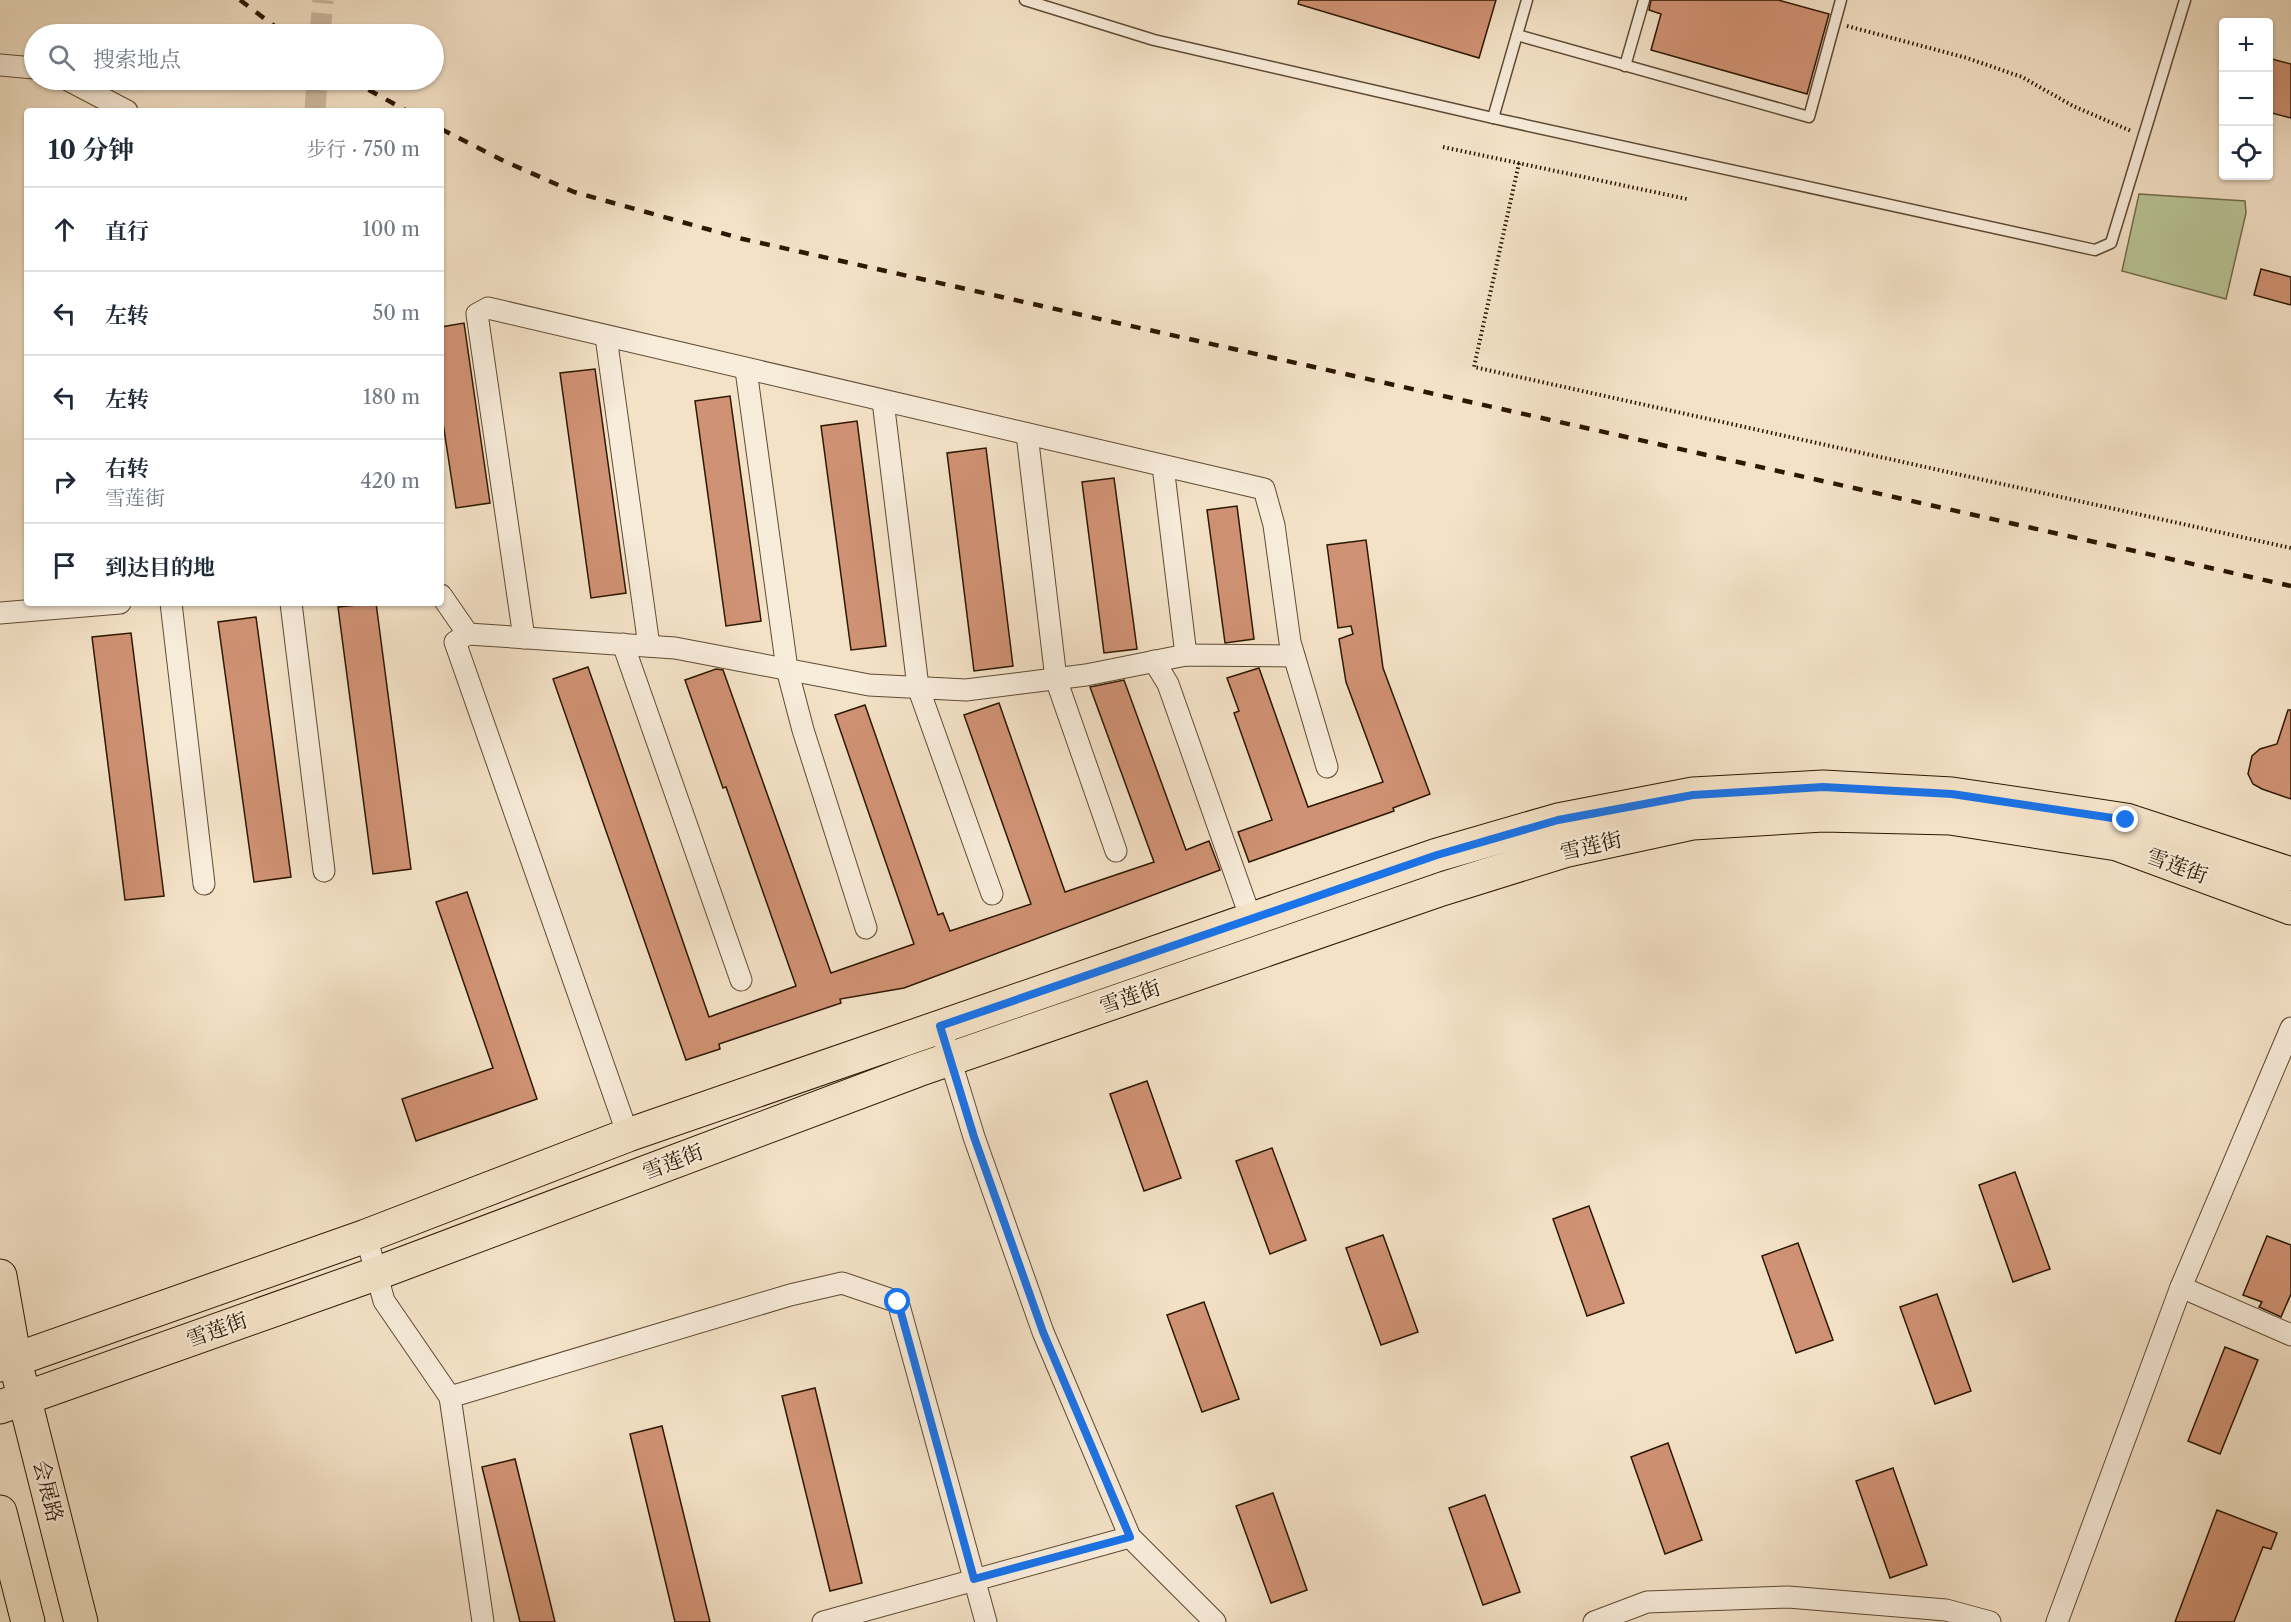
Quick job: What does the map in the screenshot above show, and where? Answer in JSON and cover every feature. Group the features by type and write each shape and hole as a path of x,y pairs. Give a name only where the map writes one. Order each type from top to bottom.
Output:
{"main road":[{"name":"雪莲街","path":"7,1363 366,1236 628,1135 1437,855 1558,820 1693,795 1823,787 1952,794 2126,820 2291,874"},
{"name":"雪莲街","path":"12,1403 375,1274 950,1059 1442,889 1564,851 1692,823 1823,815 1950,818 2116,844 2291,908"},
{"name":"会展路","path":"0,1276 12,1403 81,1622"},
{"path":"0,1512 28,1622"}],"street":[{"path":"0,64 24,67"},
{"path":"87,90 121,108"},
{"path":"524,638 477,314 489,308 746,370 1264,489 1274,525 1290,642 1327,766"},
{"path":"606,337 650,646"},
{"path":"746,370 787,669 802,730 866,928"},
{"path":"883,401 918,687 992,894"},
{"path":"1027,434 1056,679 1116,851"},
{"path":"1163,466 1186,655"},
{"path":"444,599 468,634"},
{"path":"0,613 84,606"},
{"path":"171,606 204,884"},
{"path":"291,606 324,871"},
{"path":"628,1135 455,642 468,634 675,648 869,685 966,690 1056,679 1186,655 1294,656"},
{"path":"623,644 741,980"},
{"path":"1154,661 1168,684 1251,919"},
{"path":"940,1026 974,1137 1043,1332 1130,1537 1215,1622"},
{"path":"2057,1622 2181,1287 2291,1028"},
{"path":"366,1236 384,1301 450,1397 483,1622"},
{"path":"450,1397 790,1294 832,1285 842,1283 898,1302 986,1622"},
{"path":"2181,1287 2291,1335"},
{"path":"823,1622 1130,1537"},
{"path":"1594,1622 1647,1602 1788,1597 1946,1610 1990,1622"}],"lane":[{"path":"1025,0 1154,40 1492,118 2095,250 2111,243 2185,0"},
{"path":"1492,118 1527,0"},
{"path":"1625,66 1644,0"},
{"path":"1517,35 1809,117 1841,0"}],"path":[{"path":"1834,23 1967,58 2022,77 2073,106 2144,136"},
{"path":"1443,147 1687,199"},
{"path":"1519,163 1474,367 2291,548"}],"green space":[{"path":"2139,194 2245,201 2246,213 2226,299 2122,271"}],"building":[{"path":"1299,0 1496,0 1479,58 1298,4"},
{"path":"1651,0 1778,0 1829,14 1807,94 1651,50 1661,14 1649,10"},
{"path":"2273,59 2291,64 2291,118 2273,113"},
{"path":"2261,269 2291,277 2291,305 2254,295"},
{"path":"464,323 490,503 456,508 444,430 444,326"},
{"path":"595,369 626,593 591,598 560,373"},
{"path":"730,396 761,621 726,626 695,401"},
{"path":"857,421 886,646 851,650 821,426"},
{"path":"986,448 1013,666 974,671 947,453"},
{"path":"1114,478 1137,649 1104,653 1082,482"},
{"path":"1237,506 1254,639 1225,643 1207,510"},
{"path":"1366,540 1383,668 1430,794 1393,808 1394,811 1249,862 1238,832 1272,820 1234,713 1239,711 1227,678 1259,668 1308,807 1383,782 1346,682 1339,639 1353,634 1351,626 1338,628 1327,545"},
{"path":"376,606 411,869 373,874 338,607"},
{"path":"256,617 291,877 254,882 218,622"},
{"path":"131,633 164,896 125,900 92,637"},
{"path":"588,667 709,1017 796,986 726,787 723,788 685,680 716,669 723,670 831,973 914,944 835,715 865,705 938,915 943,913 950,931 1031,904 964,715 999,703 1065,892 1154,862 1090,687 1124,680 1186,850 1209,841 1220,870 904,988 840,999 841,1003 719,1044 720,1049 686,1060 553,679"},
{"path":"2288,710 2291,710 2291,799 2253,784 2248,774 2252,756 2260,749 2277,744"},
{"path":"467,892 537,1099 416,1141 402,1099 493,1068 436,902"},
{"path":"1147,1081 1181,1178 1144,1191 1110,1094"},
{"path":"1272,1148 1306,1240 1270,1254 1236,1161"},
{"path":"2015,1172 2050,1269 2013,1282 1979,1185"},
{"path":"1589,1206 1624,1303 1587,1316 1553,1219"},
{"path":"1383,1235 1418,1332 1381,1345 1346,1248"},
{"path":"2267,1236 2291,1245 2291,1294 2281,1317 2259,1307 2262,1302 2243,1295"},
{"path":"1798,1243 1833,1340 1796,1353 1762,1256"},
{"path":"1937,1294 1971,1391 1935,1404 1900,1307"},
{"path":"1204,1302 1239,1399 1202,1412 1167,1315"},
{"path":"2225,1347 2258,1360 2220,1454 2188,1441"},
{"path":"815,1388 862,1583 830,1591 782,1396"},
{"path":"662,1426 710,1622 675,1622 630,1434"},
{"path":"1668,1443 1702,1540 1665,1554 1631,1457"},
{"path":"515,1459 555,1622 520,1622 482,1467"},
{"path":"1893,1468 1927,1565 1890,1578 1856,1481"},
{"path":"1273,1493 1307,1590 1271,1603 1236,1506"},
{"path":"1485,1495 1520,1592 1483,1605 1449,1508"},
{"path":"2217,1510 2277,1533 2271,1549 2263,1547 2234,1622 2175,1622"}],"tunnel":[{"path":"321,24 323,0"},
{"path":"315,108 316,90"}],"railway":[{"path":"240,0 272,24"},
{"path":"369,90 402,108"},
{"path":"444,131 504,161 574,192 743,239 2291,586"}],"route":[{"path":"898,1302 974,1579 1130,1537 1043,1332 974,1137 940,1026 1437,855 1558,820 1693,795 1823,787 1952,794 2126,820"}]}
